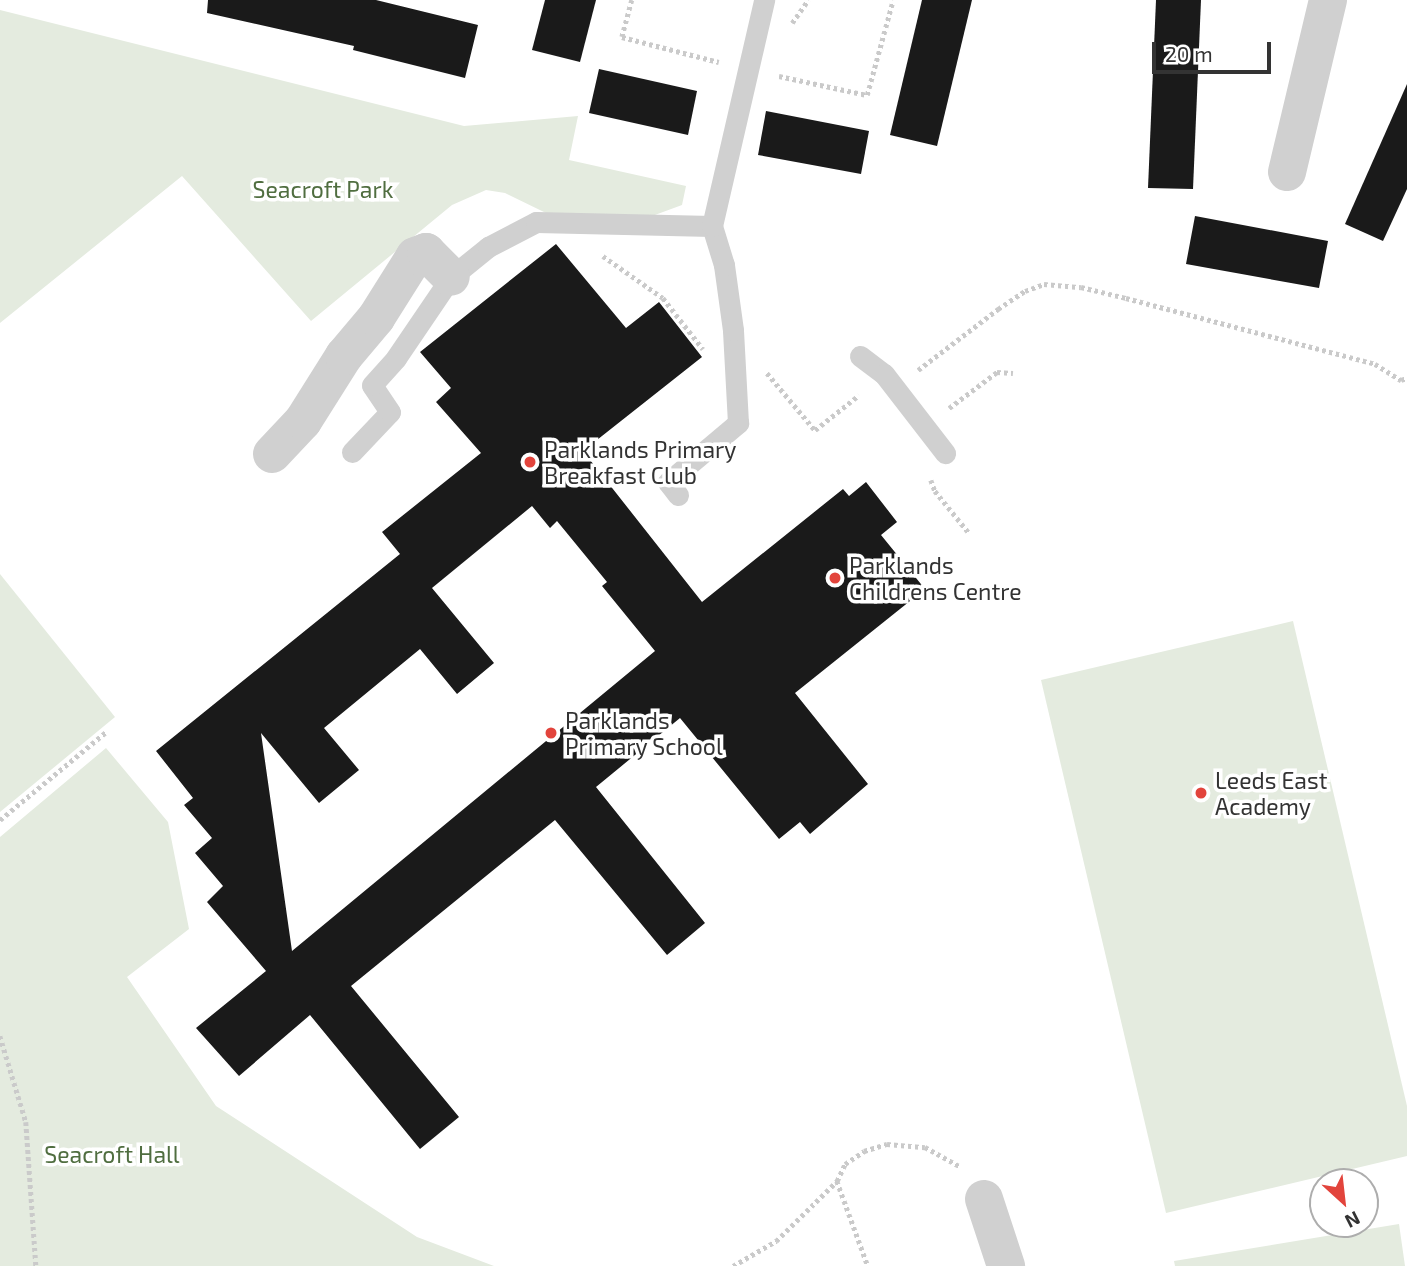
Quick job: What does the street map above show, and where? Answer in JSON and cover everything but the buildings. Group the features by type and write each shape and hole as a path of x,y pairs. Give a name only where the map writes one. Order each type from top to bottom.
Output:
{"street":[{"path":"1287,172 1328,0"},
{"path":"272,454 303,421 344,356 376,318 415,256 426,251 451,277"},
{"path":"984,1199 1004,1266"}],"lane":[{"path":"678,495 668,482 738,423 735,362 724,265 712,226 764,0"},
{"path":"352,452 390,412 372,385 396,358 451,277 488,247 536,222 712,226"},
{"path":"860,356 890,381 946,453"}],"path":[{"path":"632,0 622,37 867,95 893,0"},
{"path":"563,224 587,245 663,298 736,391"},
{"path":"735,362 767,373 814,430 1025,291 1044,284 1081,287 1138,301 1375,364 1401,380 1407,378"},
{"path":"926,427 997,372 1013,373"},
{"path":"946,453 936,464 930,479 935,491 970,534"},
{"path":"0,820 106,732"},
{"path":"0,1036 26,1122 36,1266"},
{"path":"733,1266 776,1241 837,1181 845,1164 864,1151 887,1144 925,1147 960,1165 984,1199"},
{"path":"837,1181 869,1266"}],"green space":[{"name":"Seacroft Park","path":"0,10 464,126 578,116 569,160 686,186 682,205 644,219 546,213 505,193 486,190 452,205 311,321 182,176 0,323"},
{"path":"0,574 115,717 0,812"},
{"path":"1293,621 1407,1106 1407,1156 1356,1168 1309,1168 1309,1179 1166,1213 1041,680"},
{"name":"Seacroft Hall","path":"106,748 168,822 189,929 127,977 216,1106 417,1237 494,1266 0,1266 0,837"},
{"path":"1399,1224 1405,1266 1175,1266 1174,1261 1314,1238 1379,1238 1379,1227"}],"place":[{"name":"Parklands Primary Breakfast Club","path":"530,462"},
{"name":"Parklands Childrens Centre","path":"835,578"},
{"name":"Parklands Primary School","path":"551,733"},
{"name":"Leeds East Academy","path":"1201,793"}]}
